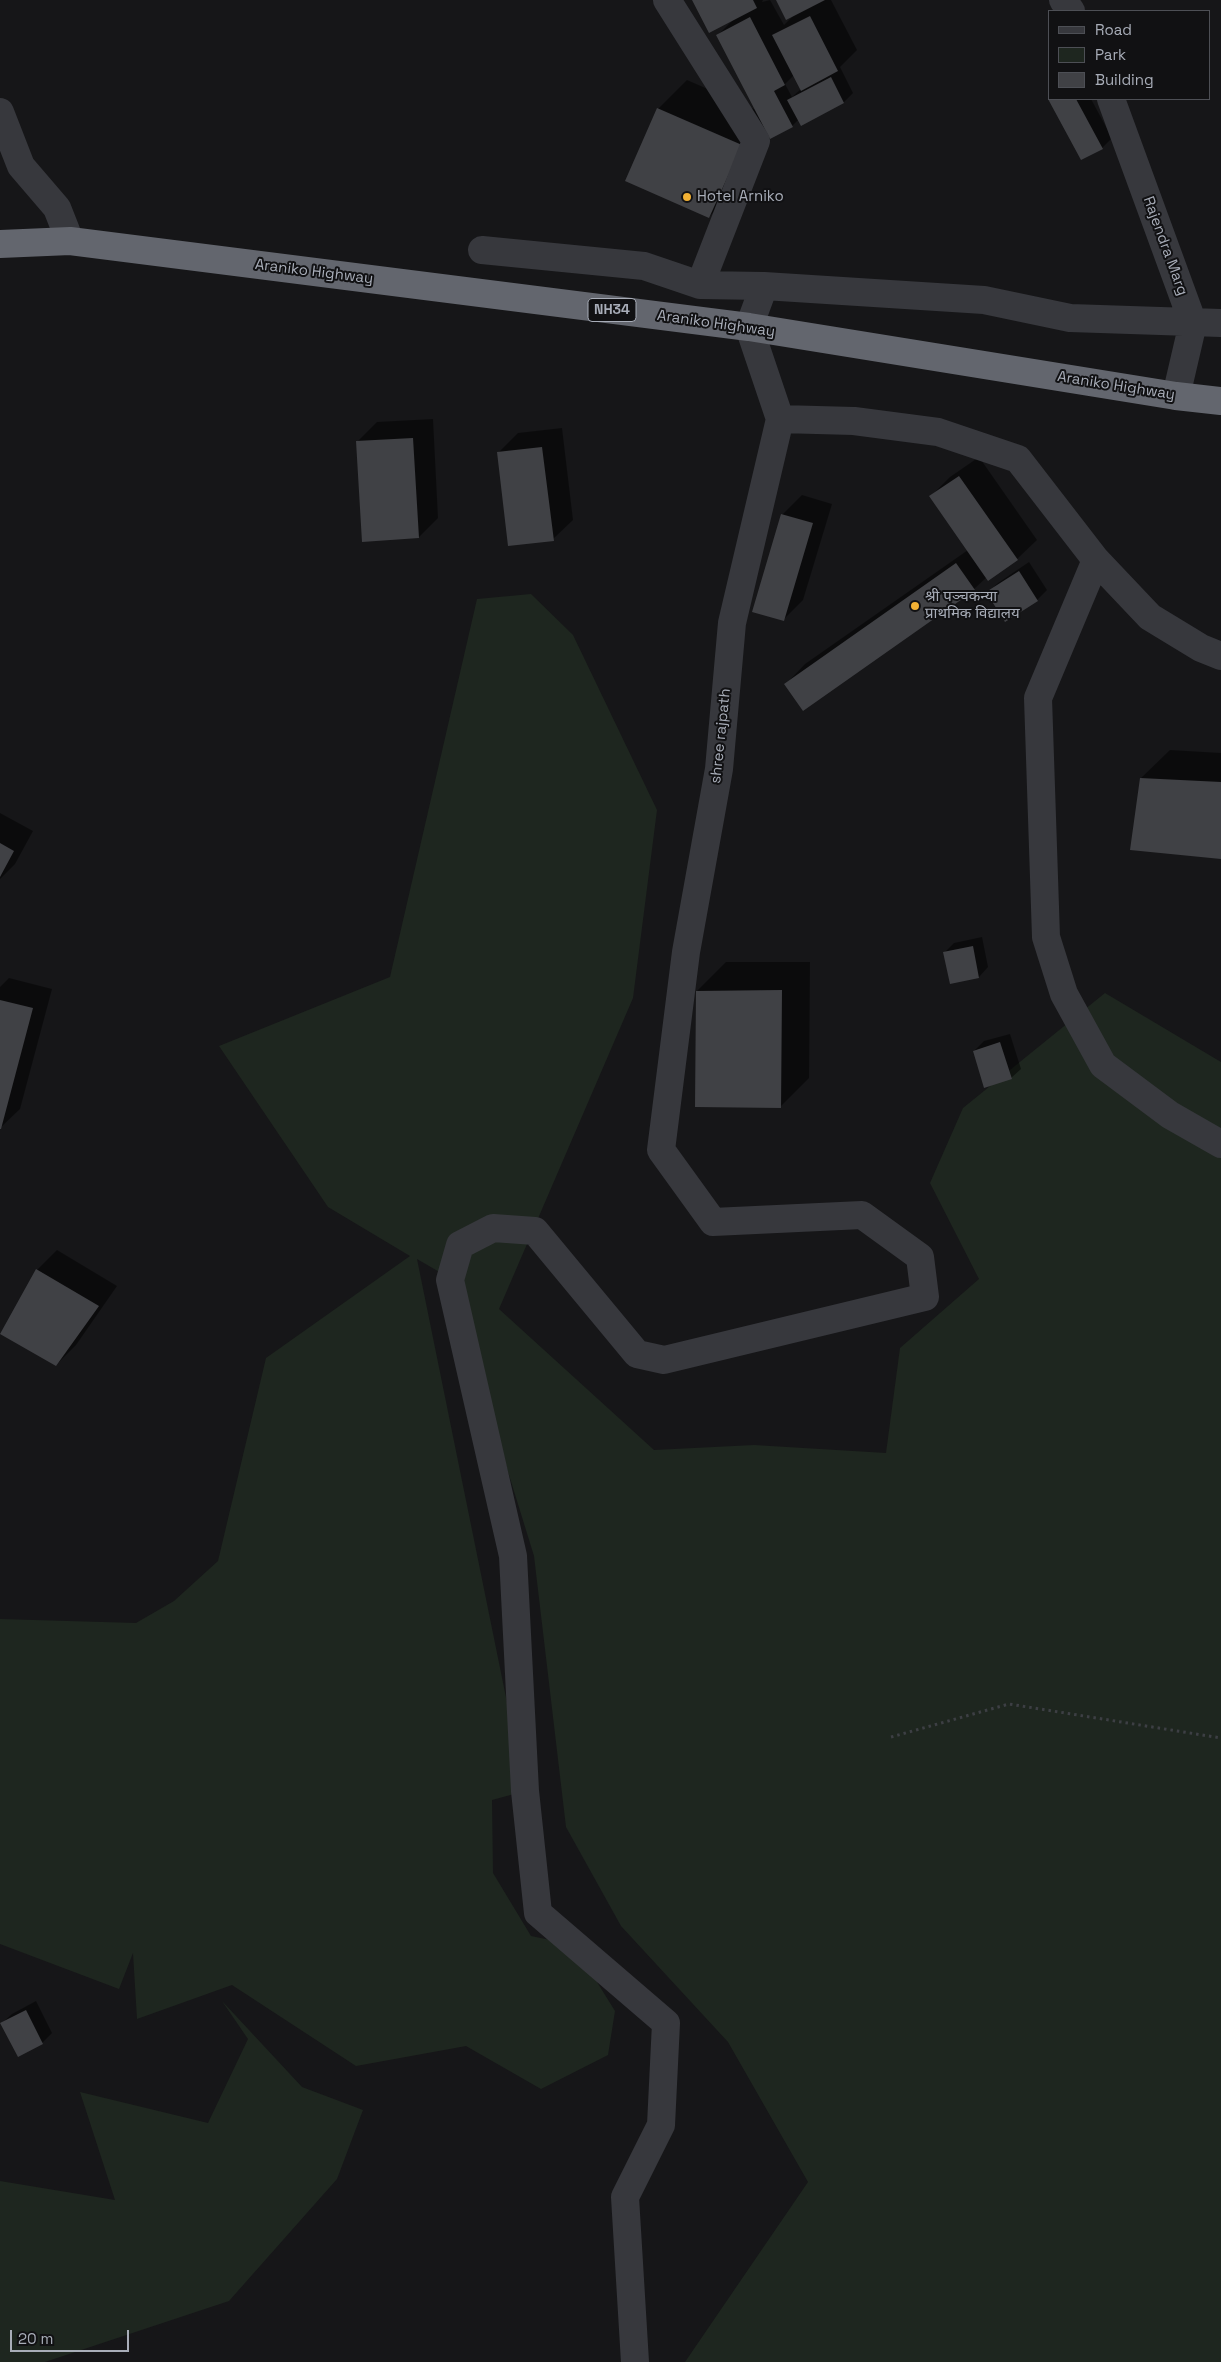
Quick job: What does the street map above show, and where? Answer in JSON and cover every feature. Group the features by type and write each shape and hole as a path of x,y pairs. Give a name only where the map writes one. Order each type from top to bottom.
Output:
{"highway":[{"name":"Araniko Highway","path":"0,244 70,241 749,327 1176,396 1221,401"}],"street":[{"path":"667,0 756,141 700,285"},
{"name":"Rajendra Marg","path":"1111,100 1193,323"},
{"path":"0,112 21,166 57,208 70,241"},
{"path":"482,250 644,266 700,285 764,286 984,300 1070,318 1221,323"},
{"path":"764,286 749,327 780,418 854,421 938,432 1018,459 1096,560 1150,617 1201,648 1221,656"},
{"path":"1176,396 1193,323"},
{"name":"shree rajpath","path":"634,2362 625,2197 661,2125 666,2022 538,1913 525,1791 513,1556 450,1280 460,1245 493,1228 535,1230 637,1354 664,1360 925,1297 920,1257 862,1215 713,1222 661,1150 686,952 719,770 732,623 780,418"},
{"path":"1096,560 1038,698 1046,937 1064,994 1103,1065 1170,1115 1221,1144"}],"path":[{"path":"891,1737 1009,1704 1221,1738"}],"green space":[{"path":"531,594 573,635 657,810 633,998 499,1309 654,1450 754,1445 886,1453 900,1348 979,1279 930,1183 963,1108 1105,993 1221,1062 1221,2362 685,2362 808,2182 728,2042 621,1926 566,1827 534,1556 448,1277 417,1259 525,1791 492,1800 493,1873 531,1936 574,1945 615,2011 608,2055 541,2089 466,2046 356,2066 232,1985 137,2019 133,1953 119,1989 0,1944 0,1619 136,1623 174,1601 218,1561 266,1358 410,1256 328,1207 219,1046 390,977 477,599"},
{"path":"222,2001 302,2087 363,2110 337,2179 229,2301 45,2362 0,2362 0,2181 115,2200 80,2092 208,2123 248,2039"}],"building":[{"path":"692,0 753,0 757,8 709,33"},
{"path":"776,0 825,0 786,20"},
{"path":"810,16 838,71 801,91 772,35"},
{"path":"750,17 785,85 774,91 793,127 770,139 716,35"},
{"path":"831,77 844,103 801,126 787,100"},
{"path":"1049,100 1077,100 1103,149 1081,160"},
{"path":"657,108 742,145 709,218 625,181"},
{"path":"413,438 419,538 362,542 356,441"},
{"path":"542,447 554,541 508,546 497,452"},
{"path":"959,476 1018,560 988,581 929,496"},
{"path":"781,514 813,523 784,621 752,612"},
{"path":"956,563 975,590 803,711 784,684"},
{"path":"1019,571 1038,601 1005,622 986,592"},
{"path":"1140,778 1221,782 1221,859 1130,850"},
{"path":"0,843 14,851 0,877"},
{"path":"973,946 979,978 950,984 943,952"},
{"path":"782,990 781,1108 695,1107 696,991"},
{"path":"0,1000 33,1008 1,1129 0,1129"},
{"path":"1000,1042 1012,1079 984,1088 973,1051"},
{"path":"36,1269 99,1306 56,1366 0,1334"},
{"path":"26,2010 43,2044 18,2057 0,2023"}],"place":[{"name":"Hotel Arniko","path":"687,197"},
{"name":"श्री पञ्चकन्या प्राथमिक विद्यालय","path":"915,606"}]}
